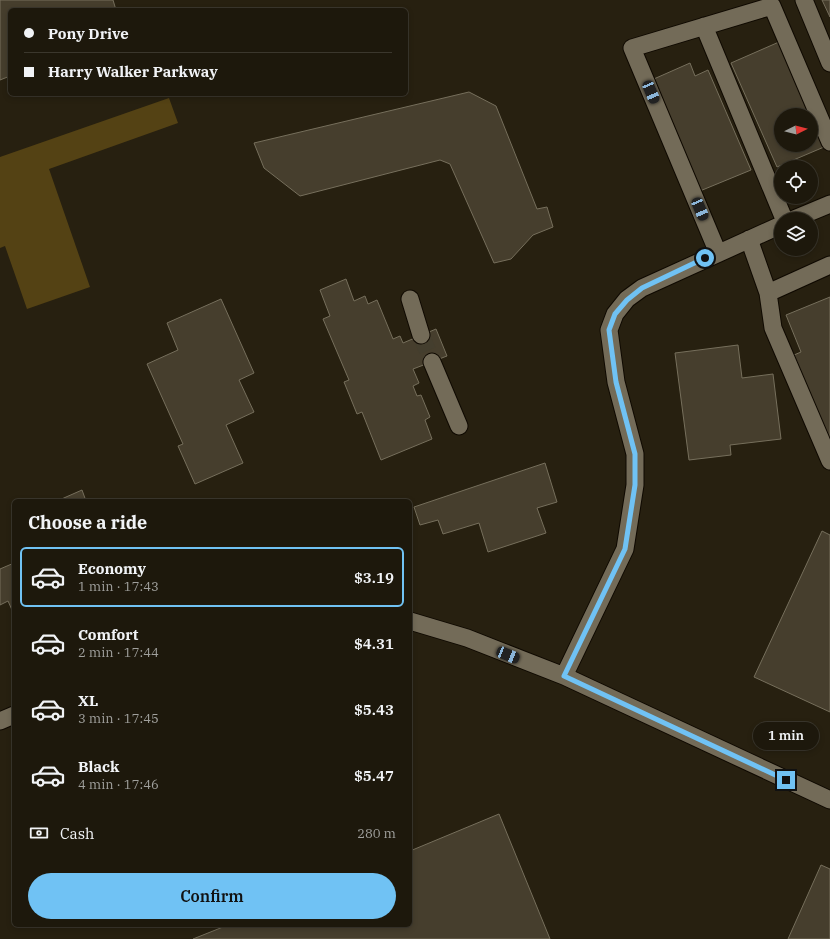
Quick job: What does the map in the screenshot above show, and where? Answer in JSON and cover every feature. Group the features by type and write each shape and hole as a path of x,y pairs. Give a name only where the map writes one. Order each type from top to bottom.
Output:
{"street":[{"path":"804,0 830,63"},
{"path":"718,253 632,48 772,6 830,142"},
{"path":"704,26 781,212"},
{"path":"811,212 830,204"},
{"path":"564,676 625,549 635,485 635,454 616,382 609,330 615,314 627,300 642,288 774,228"},
{"path":"749,239 768,293 773,328 830,461"},
{"path":"768,293 830,265"},
{"path":"410,299 421,335"},
{"path":"432,362 459,426"},
{"path":"412,622 467,638 564,676 830,800"},
{"path":"0,721 12,716"}],"shaded area":[{"path":"169,98 178,123 49,169 90,287 27,309 5,246 0,248 0,157"}],"building":[{"path":"0,0 113,0 115,8 8,8 8,77 0,80"},
{"path":"822,0 830,0 830,17"},
{"path":"779,42 807,108 774,108 774,152 812,152 793,160 774,160 731,63"},
{"path":"690,63 695,76 708,70 751,170 695,193 647,82"},
{"path":"469,92 496,106 537,209 547,207 553,227 533,235 511,259 494,263 450,164 440,160 300,196 264,168 254,143"},
{"path":"818,133 824,147 818,150"},
{"path":"346,279 354,301 365,296 368,304 377,300 393,339 400,336 403,343 436,329 447,356 413,369 419,383 413,386 417,396 421,395 430,417 425,420 432,439 381,460 362,412 357,414 344,382 349,380 323,319 330,316 320,290"},
{"path":"830,297 830,437 828,437 794,355 801,352 786,315"},
{"path":"221,299 254,373 239,380 254,412 226,425 243,463 195,484 178,446 183,444 147,364 178,350 167,323"},
{"path":"738,345 742,378 773,374 781,439 730,445 731,455 689,460 675,353"},
{"path":"545,463 557,502 537,508 546,533 488,552 479,523 443,534 438,520 420,525 414,507"},
{"path":"82,490 85,499 62,499"},
{"path":"822,531 830,535 830,712 754,677"},
{"path":"12,564 12,610 8,601 0,605 0,569"},
{"path":"499,814 550,939 193,939 223,927 412,927 412,850"},
{"path":"821,865 830,869 830,939 788,939"}],"tunnel":[{"path":"421,335 432,362"}],"route":[{"path":"705,258 642,288 627,300 615,314 609,330 610,348 616,382 635,454 635,485 625,549 564,676 786,780"}]}
